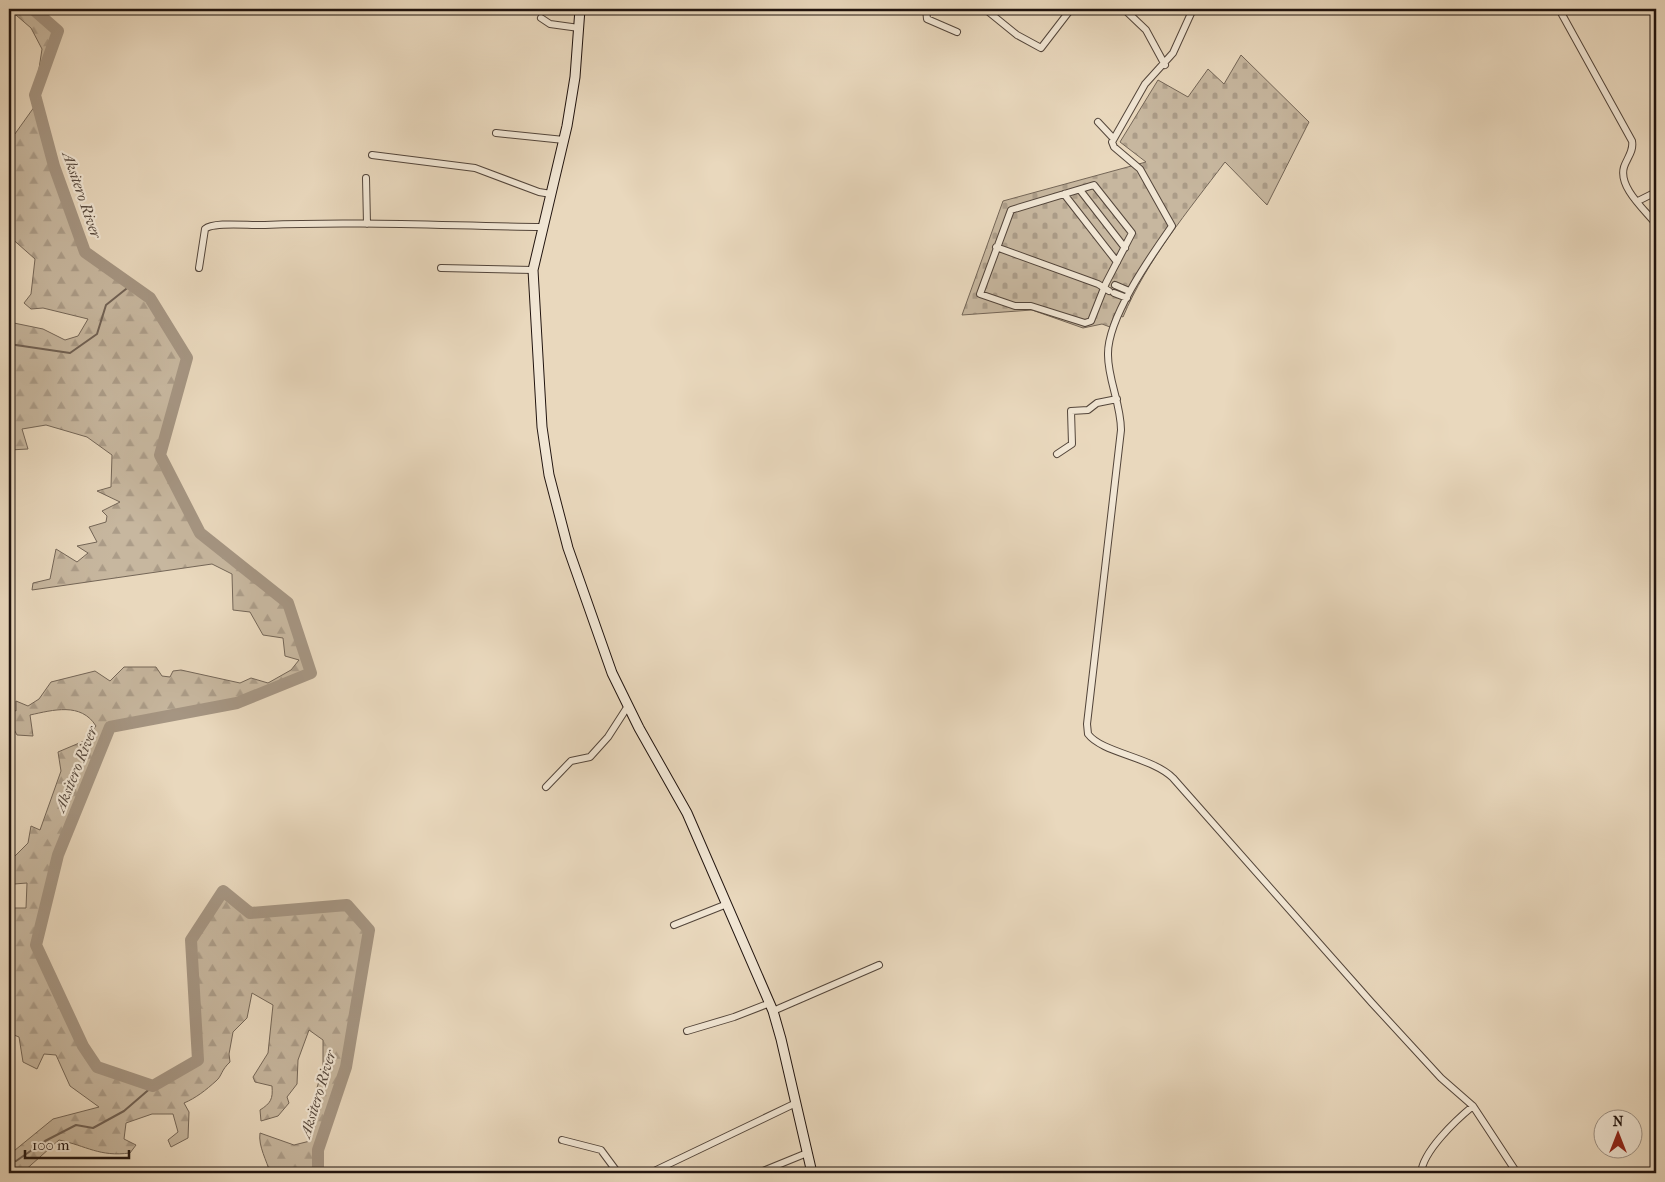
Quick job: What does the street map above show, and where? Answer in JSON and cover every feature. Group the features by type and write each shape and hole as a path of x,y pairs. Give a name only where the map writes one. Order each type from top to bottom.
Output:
{"street":[{"path":"580,9 575,77 564,140 532,270 542,427 551,484 575,572 610,668 628,706 687,813 771,1007 812,1173"},
{"path":"926,9 927,19 957,32"},
{"path":"985,9 1017,35 1040,48 1071,9"},
{"path":"1124,9 1146,30 1164,65"},
{"path":"1113,138 1145,84 1173,53 1193,9"},
{"path":"1559,9 1632,141 1632,149 1624,166 1623,176 1628,187 1656,224"},
{"path":"541,18 550,24 579,28"},
{"path":"1098,122 1113,138 1114,147 1140,168 1172,226 1129,291 1109,342 1108,356 1121,414 1119,456 1087,724 1088,734 1100,743 1155,765 1173,778 1372,1003 1441,1078 1473,1106 1517,1173"},
{"path":"496,134 564,140"},
{"path":"372,155 474,168 539,192 551,194"},
{"path":"366,178 367,224"},
{"path":"1096,186 1131,232 1108,287 1091,321 1085,323 1031,306 1015,306 981,295 980,292 1011,210 1080,190 1096,186"},
{"path":"1080,190 1125,248"},
{"path":"1638,201 1656,192"},
{"path":"1064,194 1117,262"},
{"path":"199,268 205,229 213,224 248,226 307,223 543,227"},
{"path":"996,247 1108,287 1129,291"},
{"path":"441,268 532,270"},
{"path":"1108,287 1127,298"},
{"path":"1057,454 1072,444 1071,411 1088,410 1095,404 1117,399"},
{"path":"546,787 571,761 590,757 608,737 628,706"},
{"path":"674,925 728,904"},
{"path":"687,1031 771,1007 879,965"},
{"path":"650,1173 796,1103"},
{"path":"1421,1173 1423,1163 1433,1148 1473,1106"},
{"path":"562,1140 601,1150 618,1173"},
{"path":"758,1173 807,1154"}],"green space":[{"path":"9,9 33,9 58,31 35,95 42,49 31,28"},
{"path":"1241,55 1309,122 1267,205 1225,162 1156,256 1123,317 1115,313 1110,327 1102,324 1083,328 1032,310 962,315 1003,201 1146,162 1120,142 1158,80 1188,97 1208,69 1224,84"},
{"path":"37,103 85,252 150,298 187,358 160,456 200,533 288,603 311,673 237,703 110,727 58,855 38,949 83,1046 97,1067 153,1086 198,1060 191,940 223,891 246,910 347,905 369,930 346,1067 318,1150 318,1173 270,1173 261,1148 260,1133 294,1145 310,1141 314,1128 309,1114 323,1068 323,1040 309,1030 298,1060 297,1084 287,1097 289,1103 278,1116 261,1121 260,1110 270,1100 272,1086 255,1082 253,1077 268,1053 273,1005 252,993 247,1018 233,1032 229,1054 230,1062 216,1081 201,1094 184,1103 189,1112 188,1138 171,1147 168,1140 178,1132 173,1114 152,1114 126,1123 124,1139 136,1145 130,1153 110,1154 59,1140 22,1173 9,1173 9,1155 53,1119 99,1107 70,1086 56,1055 44,1054 37,1069 23,1062 19,1037 9,1033 9,945 13,908 26,908 27,883 14,884 9,862 28,843 31,826 40,830 61,771 58,752 84,741 96,726 83,713 66,710 48,711 30,715 33,736 17,735 9,720 9,708 16,711 16,701 28,706 39,699 51,682 95,671 110,681 124,667 156,667 162,676 170,677 173,671 181,670 240,683 251,678 268,683 291,670 299,660 285,656 283,638 263,635 250,612 233,610 232,574 212,564 32,590 33,583 50,579 56,549 77,562 88,553 77,546 97,542 89,527 106,522 107,516 102,511 120,502 97,491 111,487 112,455 87,437 46,425 22,429 28,449 9,450 9,322 43,329 65,340 78,336 88,319 43,308 31,309 24,303 31,294 35,259 9,236 9,138 12,138"}],"waterway":[{"name":"Aksitero River","path":"33,9 58,31 35,95 54,166 85,252 150,298 187,358 160,455 200,533 288,603 311,673 237,703 110,727 58,855 36,945 83,1046 97,1067 153,1086 198,1060 191,940 223,891 250,913 347,905 369,930 346,1067 318,1150 318,1173"},
{"path":"9,344 70,353 97,334 106,305 131,285"},
{"path":"9,1162 16,1161 45,1141 76,1125 93,1128 124,1111 153,1086"}]}
